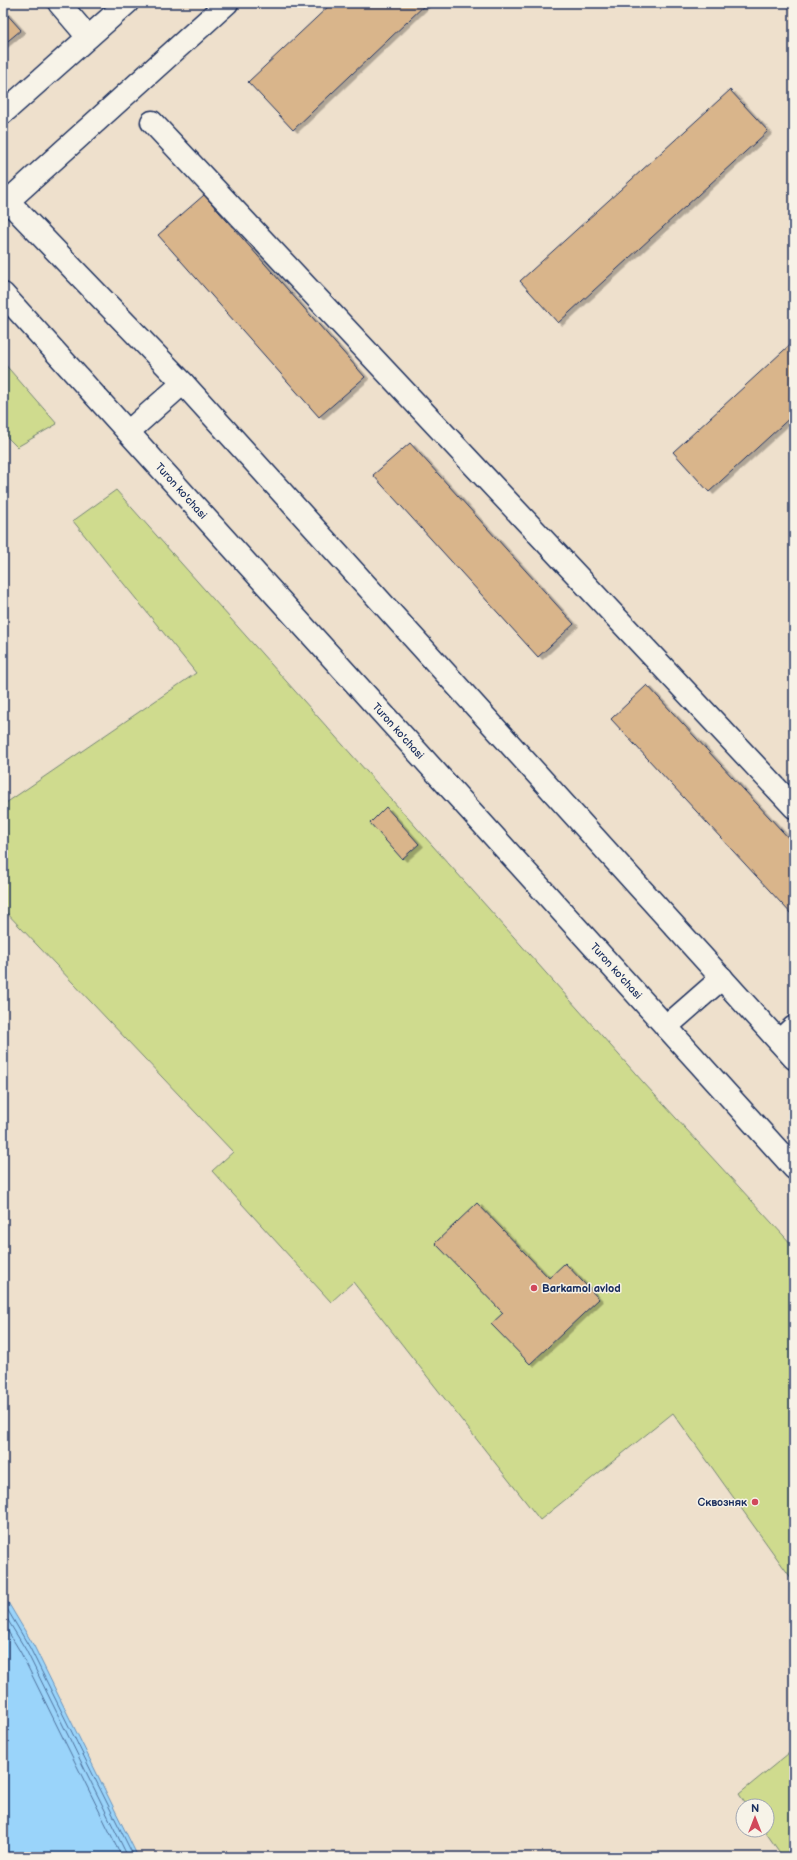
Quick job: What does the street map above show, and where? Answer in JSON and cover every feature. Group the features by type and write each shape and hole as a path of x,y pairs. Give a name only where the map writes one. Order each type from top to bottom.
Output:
{"street":[{"path":"59,3 88,38"},
{"path":"3,113 127,3"},
{"path":"227,3 5,198 183,383 722,978 786,1034 794,1058"},
{"path":"152,122 794,807"},
{"name":"Turon ko'chasi","path":"3,294 794,1168"},
{"path":"128,432 183,383"},
{"path":"666,1027 722,978"}],"green space":[{"path":"3,362 57,424 17,447 3,433"},
{"path":"116,490 643,1082 794,1247 794,1582 673,1413 540,1520 353,1282 331,1302 212,1171 233,1152 3,909 3,805 196,673 73,521"},
{"path":"794,1749 794,1857 783,1857 770,1838 775,1838 775,1798 742,1798 739,1794"}],"water":[{"path":"3,1594 34,1646 138,1857 3,1857"}],"building":[{"path":"332,3 427,3 293,130 248,82"},
{"path":"3,10 21,30 3,45"},
{"path":"730,90 768,131 558,323 520,281"},
{"path":"204,195 365,377 319,417 158,235"},
{"path":"794,341 794,414 709,492 673,452"},
{"path":"410,443 574,624 538,657 373,475"},
{"path":"647,685 794,844 794,917 611,719"},
{"path":"386,807 419,844 402,859 370,823"},
{"name":"Barkamol avlod","path":"477,1203 549,1278 565,1263 599,1299 530,1364 491,1324 503,1313 435,1243"}],"place":[{"name":"Barkamol avlod","path":"534,1288"},
{"name":"Сквозняк","path":"755,1502"}]}
